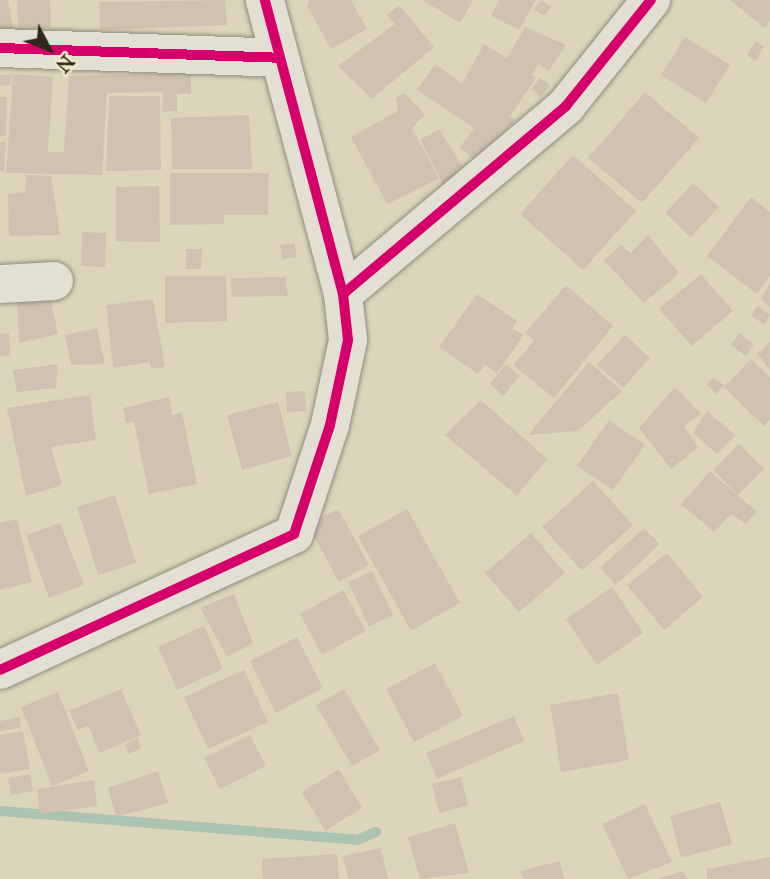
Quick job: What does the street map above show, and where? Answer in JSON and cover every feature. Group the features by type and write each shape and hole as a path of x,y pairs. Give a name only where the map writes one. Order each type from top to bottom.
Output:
{"street":[{"path":"0,670 294,534 330,425 348,340 343,294 265,0"},
{"path":"343,294 566,106 651,0"},
{"path":"0,48 280,58"},
{"path":"0,284 54,281"}],"building":[{"path":"0,0 8,0 14,33 0,33"},
{"path":"17,0 50,0 51,28 18,30"},
{"path":"225,0 227,25 100,30 99,2"},
{"path":"309,0 351,0 367,29 331,49 307,6"},
{"path":"422,0 473,0 460,23"},
{"path":"499,0 536,0 519,30 491,16"},
{"path":"541,0 551,7 543,16 534,9"},
{"path":"730,0 770,0 770,21 764,28"},
{"path":"399,5 434,47 372,99 338,66 395,24 387,15"},
{"path":"525,27 566,45 549,71 538,64 532,75 536,78 510,116 516,120 477,163 460,147 474,128 417,90 435,64 462,83 484,44 507,58"},
{"path":"685,37 730,65 706,103 661,75"},
{"path":"756,41 764,47 755,61 747,55"},
{"path":"191,73 191,94 177,94 177,111 162,112 163,92 107,93 102,175 6,173 13,74 53,77 48,152 64,152 69,76"},
{"path":"12,74 11,85 0,86 0,75"},
{"path":"540,78 550,85 541,97 531,89"},
{"path":"645,92 699,138 642,203 588,158"},
{"path":"404,93 425,115 412,128 439,179 387,204 351,137 398,111 396,98"},
{"path":"109,96 160,96 161,170 106,171"},
{"path":"0,97 7,97 6,136 0,136"},
{"path":"249,115 252,169 172,169 171,118"},
{"path":"439,129 468,175 444,187 420,140"},
{"path":"0,142 6,142 4,171 0,171"},
{"path":"573,155 636,211 583,270 520,214"},
{"path":"170,173 269,173 268,215 224,215 224,224 170,225"},
{"path":"26,175 51,176 60,235 9,236 8,194 25,192"},
{"path":"693,183 719,207 690,237 665,213"},
{"path":"159,186 160,242 116,241 116,187"},
{"path":"751,197 770,212 770,276 757,294 707,256"},
{"path":"82,232 106,233 105,267 81,266"},
{"path":"648,235 679,273 644,303 604,261 621,245 631,253"},
{"path":"294,243 297,257 282,259 280,245"},
{"path":"186,249 202,249 201,269 186,269"},
{"path":"701,274 733,311 692,346 659,309"},
{"path":"165,276 226,276 227,321 165,323"},
{"path":"285,277 288,296 232,297 231,278"},
{"path":"770,284 770,307 760,299"},
{"path":"566,285 613,326 554,398 513,365 534,341 525,333"},
{"path":"477,294 517,321 512,328 524,335 497,373 485,365 478,374 439,347"},
{"path":"50,295 58,334 19,343 17,302"},
{"path":"153,299 165,367 151,369 150,362 113,368 106,305"},
{"path":"758,306 770,315 764,325 751,315"},
{"path":"97,328 105,364 71,365 65,335"},
{"path":"9,333 10,356 0,356 0,334"},
{"path":"739,333 754,344 746,356 731,345"},
{"path":"625,335 650,358 623,388 597,365"},
{"path":"770,342 770,369 757,354"},
{"path":"751,359 770,377 770,420 764,426 724,387"},
{"path":"589,362 622,391 578,431 528,435"},
{"path":"58,364 56,388 17,392 13,370"},
{"path":"506,364 520,376 503,396 490,384"},
{"path":"713,377 724,385 717,394 707,385"},
{"path":"675,387 701,414 684,426 698,447 671,469 639,428"},
{"path":"305,391 306,411 287,412 286,392"},
{"path":"90,395 96,440 51,447 62,485 26,496 7,408"},
{"path":"169,397 172,415 182,413 197,484 149,494 134,422 126,423 123,408"},
{"path":"481,400 547,459 517,496 445,435"},
{"path":"278,402 292,456 242,470 227,415"},
{"path":"707,411 736,435 717,454 693,433"},
{"path":"609,420 645,445 613,490 577,466"},
{"path":"739,444 764,469 738,495 713,470"},
{"path":"710,471 757,512 745,524 731,514 714,532 681,504"},
{"path":"593,481 633,525 582,571 542,527"},
{"path":"115,495 136,563 98,575 77,507"},
{"path":"338,509 369,565 339,582 308,525"},
{"path":"407,509 460,603 411,631 358,536"},
{"path":"17,519 32,582 0,590 0,523"},
{"path":"60,523 84,585 49,598 26,535"},
{"path":"644,528 660,544 616,585 600,568"},
{"path":"531,533 565,573 519,612 485,573"},
{"path":"667,553 703,597 664,630 627,585"},
{"path":"372,571 393,615 369,627 348,582"},
{"path":"612,587 643,633 597,665 566,619"},
{"path":"343,590 366,631 322,655 300,614"},
{"path":"234,594 253,643 227,657 200,608"},
{"path":"204,626 223,669 177,690 158,647"},
{"path":"297,637 323,688 276,713 250,661"},
{"path":"435,663 463,716 414,742 386,689"},
{"path":"244,670 268,722 208,749 184,697"},
{"path":"121,689 141,735 100,753 88,726 78,730 69,711"},
{"path":"344,689 380,750 352,766 316,705"},
{"path":"58,692 89,771 52,786 21,707"},
{"path":"618,693 629,760 561,772 550,705"},
{"path":"514,716 524,741 437,779 426,753"},
{"path":"20,717 21,728 0,731 0,721"},
{"path":"23,731 30,769 0,774 0,735"},
{"path":"250,735 266,766 220,789 204,758"},
{"path":"137,738 141,748 129,754 125,744"},
{"path":"339,769 362,808 325,831 302,792"},
{"path":"158,771 168,803 116,817 108,788"},
{"path":"30,774 33,791 11,795 8,778"},
{"path":"461,777 468,805 439,813 432,784"},
{"path":"94,780 97,806 40,814 37,789"},
{"path":"720,802 732,844 681,858 670,816"},
{"path":"645,804 672,862 628,879 602,824"},
{"path":"455,823 469,873 420,879 408,837"},
{"path":"381,848 388,879 348,879 343,856"},
{"path":"337,854 339,879 263,879 262,859"},
{"path":"770,857 770,879 707,879 707,869"},
{"path":"560,861 564,879 523,879 521,871"},
{"path":"683,871 688,879 659,879 659,878"}],"waterway":[{"path":"0,811 357,840 376,832"}],"cycle path":[{"path":"0,670 294,534 330,425 348,340 343,294 265,0"},
{"path":"343,294 566,106 651,0"},
{"path":"0,48 280,58"}]}
